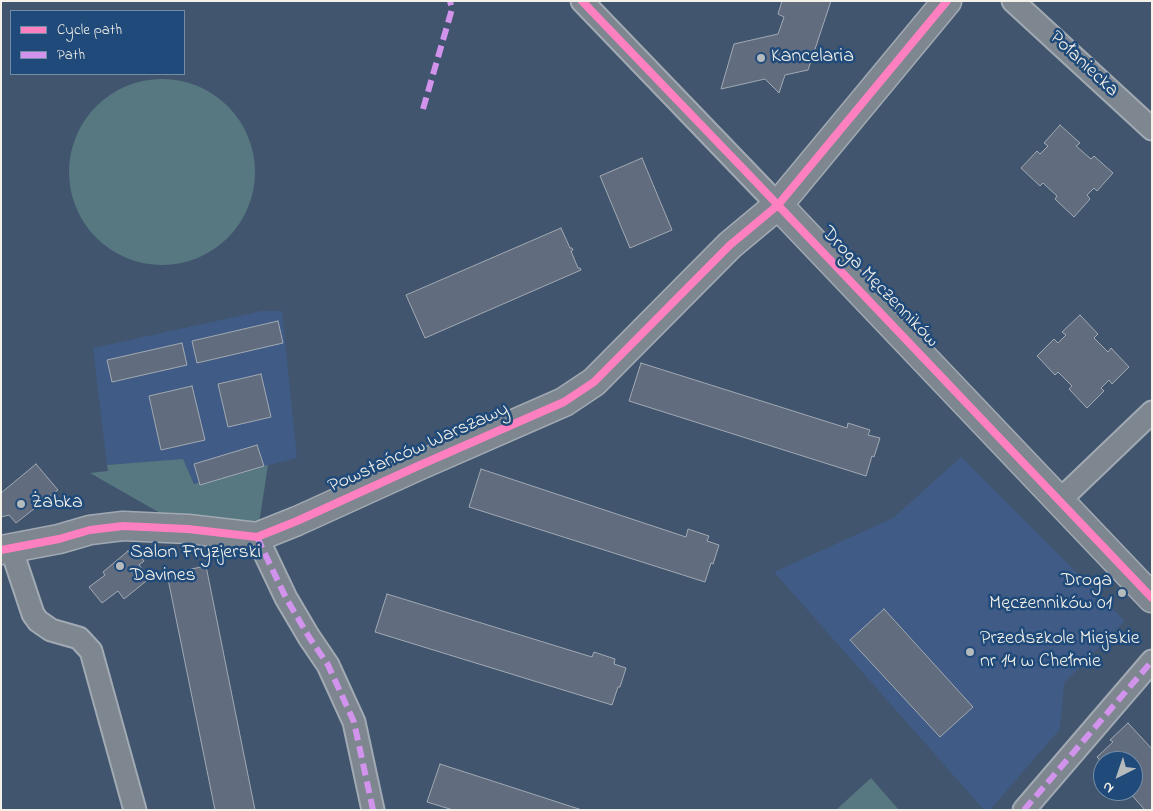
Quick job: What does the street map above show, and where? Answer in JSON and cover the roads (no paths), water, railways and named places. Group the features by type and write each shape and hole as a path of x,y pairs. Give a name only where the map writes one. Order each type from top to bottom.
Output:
{"street":[{"name":"Droga Męczenników","path":"582,1 1152,598"},
{"name":"Powstańców Warszawy","path":"6,549 59,539 90,530 123,526 188,529 257,537 564,402 594,382 730,245 778,205 947,1"},
{"name":"Połaniecka","path":"1013,1 1152,129"},
{"path":"1059,500 1152,412"},
{"path":"257,537 286,598 328,665 354,722 373,810"},
{"path":"6,549 33,614 38,621 51,630 79,638 91,651 135,810"},
{"path":"1024,810 1152,661"}],"place":[{"name":"Kancelaria","path":"761,58"},
{"name":"Żabka","path":"21,504"},
{"name":"Salon Fryzjerski Davines","path":"120,566"},
{"name":"Droga Męczenników 01","path":"1122,593"},
{"name":"Przedszkole Miejskie nr 14 w Chełmie","path":"970,652"}]}
